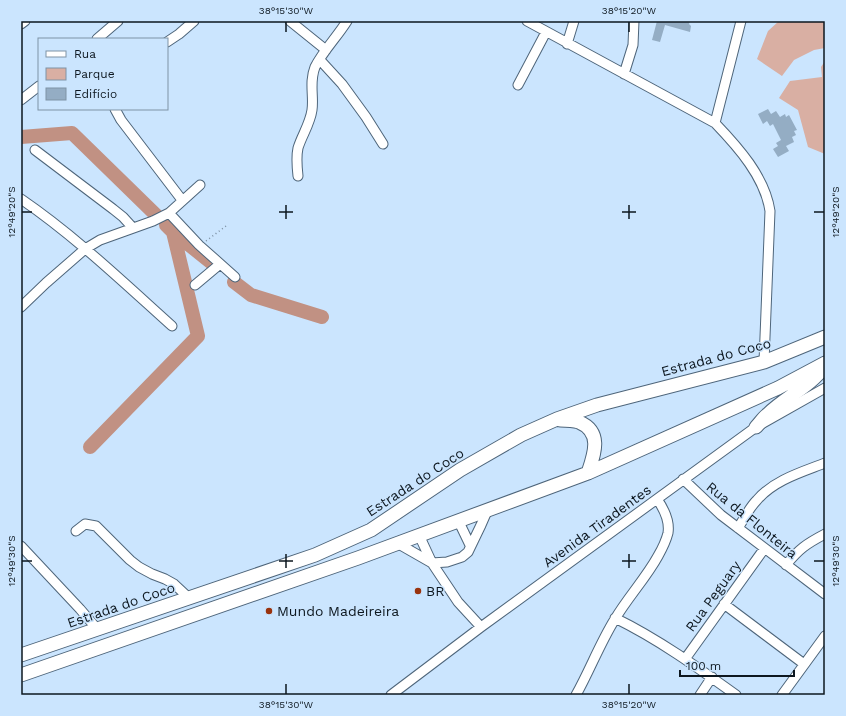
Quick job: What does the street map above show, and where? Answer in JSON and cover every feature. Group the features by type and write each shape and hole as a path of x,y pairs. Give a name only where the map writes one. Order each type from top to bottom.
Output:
{"highway":[{"name":"Estrada do Coco","path":"21,655 315,556 371,530 460,470 521,435 557,419 597,405 764,362 825,337"},
{"path":"21,675 398,543 588,473 778,388 825,363"},
{"path":"756,427 766,415 777,406 810,384 825,366"},
{"path":"557,419 578,422 588,428 594,436 596,449 588,473"}],"street":[{"path":"21,24 25,21"},
{"path":"98,38 118,21"},
{"path":"168,41 194,21"},
{"path":"290,21 326,50"},
{"path":"298,176 298,148 310,121 313,103 311,90 315,68 347,21"},
{"path":"526,21 715,123 729,138 754,171 764,188 770,211 764,362"},
{"path":"567,44 574,21"},
{"path":"624,74 633,45 634,21"},
{"path":"715,123 741,21"},
{"path":"518,85 546,32"},
{"path":"320,60 342,84 383,144"},
{"path":"21,100 38,87"},
{"path":"115,110 182,200"},
{"path":"35,150 113,209 133,228"},
{"path":"23,302 85,249 100,240 153,221 169,213 200,185"},
{"path":"21,199 85,249 172,326"},
{"path":"169,213 199,245 235,277"},
{"path":"195,285 220,264"},
{"name":"Avenida Tiradentes","path":"391,695 481,627 756,427 825,388"},
{"path":"738,528 756,500 766,491 787,478 825,463"},
{"name":"Rua da Flonteira","path":"684,479 720,515 825,594"},
{"path":"576,695 588,675 615,618 652,566 662,549 668,533 668,524 666,514 657,499"},
{"path":"398,543 432,562 447,562 462,557 468,552 470,545 482,525 488,509"},
{"path":"458,520 470,545"},
{"path":"76,530 84,524 96,526 139,567 174,584 189,598"},
{"path":"786,565 798,551 808,543 825,534"},
{"path":"419,535 432,562 458,602 481,627"},
{"path":"21,546 98,630"},
{"name":"Rua Peguary","path":"685,659 764,549"},
{"path":"724,604 804,664"},
{"path":"615,618 650,636 712,677 736,695"},
{"path":"782,695 825,636"},
{"path":"700,695 712,677"}],"path":[{"path":"199,245 226,226"}],"green space":[{"path":"779,21 825,21 825,48 814,50 794,60 782,76 757,59 768,31"},
{"path":"825,61 825,154 808,147 798,110 779,98 790,81 822,77 821,67"}],"building":[{"path":"657,21 690,21 690,32 665,25 660,42 652,40"},
{"path":"768,109 771,114 776,111 780,117 785,114 786,117 789,115 797,130 794,131 796,135 792,137 794,142 786,146 789,151 778,157 773,149 778,146 776,143 781,140 773,124 770,126 767,121 763,124 758,114"}],"waterway":[{"path":"21,137 72,133 157,216"},
{"path":"90,447 198,336 173,232 166,225"},
{"path":"173,232 213,264"},
{"path":"234,282 251,295 322,317"}],"place":[{"name":"BR","path":"418,591"},
{"name":"Mundo Madeireira","path":"269,611"}]}
